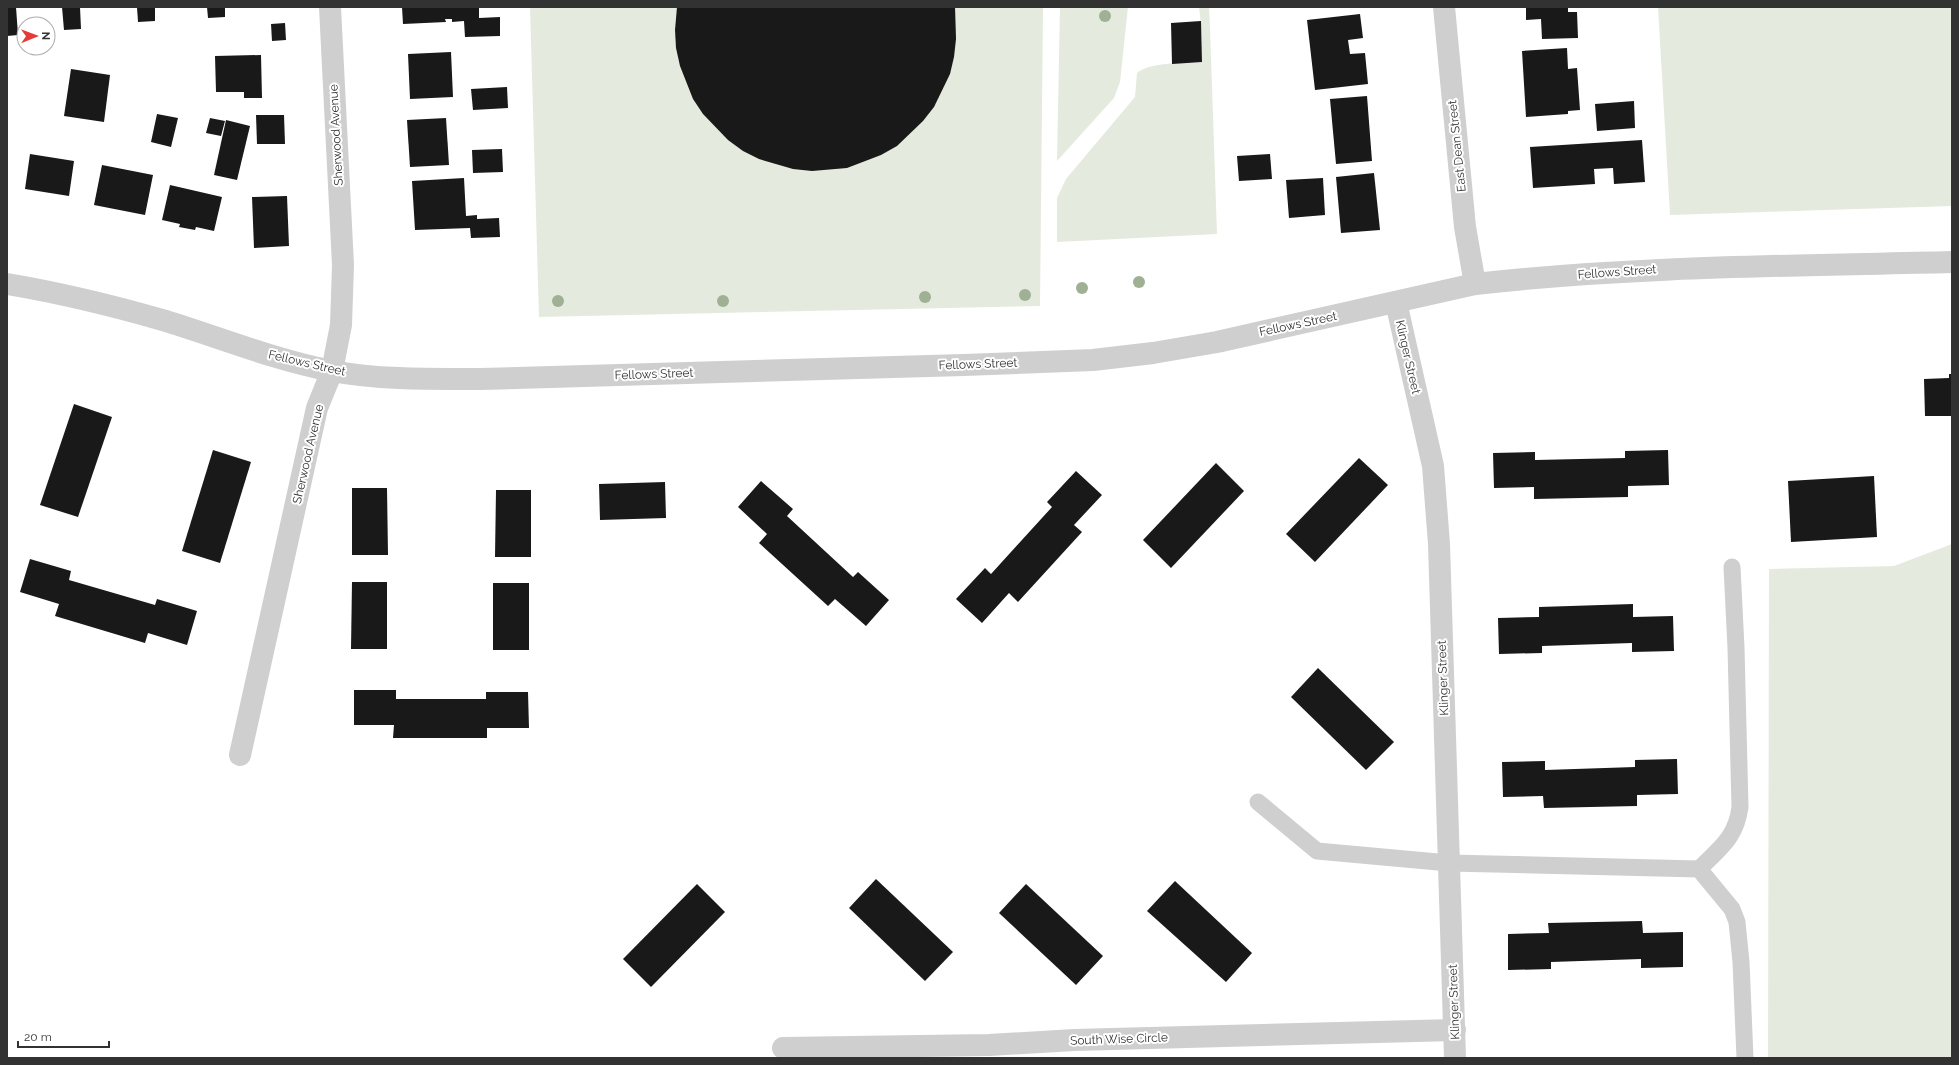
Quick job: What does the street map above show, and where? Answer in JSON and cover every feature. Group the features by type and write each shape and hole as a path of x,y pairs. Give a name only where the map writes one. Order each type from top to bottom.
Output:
{"street":[{"name":"Sherwood Avenue","path":"240,755 317,408 332,371 341,325 343,266 330,7"},
{"name":"East Dean Street","path":"1444,7 1465,226 1475,284"},
{"name":"Fellows Street","path":"7,284 81,298 166,321 275,356 332,371 424,379 480,379 956,366 1093,360 1217,342 1475,284 1663,269 1952,262"},
{"name":"Klinger Street","path":"1396,302 1433,466 1439,544 1455,1058"},
{"name":"South Wise Circle","path":"783,1048 989,1045 1074,1040 1455,1030"}],"lane":[{"path":"1258,802 1317,851 1449,864 1699,869 1733,833 1738,820 1740,807 1736,648 1732,567"},
{"path":"1699,869 1732,909 1737,922 1741,962 1745,1058"}],"shaded area":[{"path":"530,7 1043,7 1040,306 539,317"},
{"path":"1060,7 1128,7 1120,82 1114,98 1057,161"},
{"path":"1199,7 1209,7 1217,234 1057,242 1057,198 1066,179 1135,97 1137,73 1143,69 1159,65 1202,62"},
{"path":"1658,7 1952,7 1952,206 1670,215"},
{"path":"1952,544 1952,1058 1768,1058 1769,569 1894,566"}],"building":[{"path":"7,7 16,7 16,35 7,36"},
{"path":"62,7 80,7 81,29 64,30"},
{"path":"137,7 155,7 155,21 138,22"},
{"path":"207,7 225,7 225,17 208,18"},
{"path":"402,7 479,7 479,18 500,17 500,36 465,37 464,21 452,22 452,19 445,19 446,22 403,24"},
{"path":"677,7 955,7 956,39 954,57 950,74 934,107 923,121 897,146 881,155 847,168 812,171 793,169 759,159 743,151 728,140 703,114 693,99 680,66 676,48 675,30"},
{"path":"1526,7 1568,7 1568,12 1577,12 1578,38 1542,39 1541,19 1526,20"},
{"path":"1360,14 1363,38 1348,40 1350,54 1365,53 1368,84 1315,90 1307,20"},
{"path":"1201,21 1202,62 1172,64 1171,23"},
{"path":"285,23 286,40 272,41 271,24"},
{"path":"1567,48 1568,69 1577,68 1580,110 1568,111 1568,114 1526,117 1522,51"},
{"path":"451,52 453,97 410,99 408,54"},
{"path":"261,55 262,98 244,98 244,92 216,92 215,56"},
{"path":"71,69 110,75 104,122 64,116"},
{"path":"507,87 508,108 473,110 471,89"},
{"path":"1367,96 1372,161 1336,164 1330,99"},
{"path":"1634,101 1635,128 1597,131 1595,104"},
{"path":"157,114 178,118 171,147 151,142"},
{"path":"256,115 284,115 285,144 257,144"},
{"path":"210,118 225,121 221,136 206,133"},
{"path":"446,118 449,165 410,167 407,120"},
{"path":"226,120 250,126 237,180 214,175"},
{"path":"1642,140 1645,182 1614,184 1613,168 1594,169 1595,184 1533,188 1530,147"},
{"path":"502,149 503,172 473,173 472,150"},
{"path":"30,154 74,161 69,196 25,189"},
{"path":"1270,154 1272,179 1239,181 1237,156"},
{"path":"102,165 153,175 145,215 94,205"},
{"path":"1374,173 1380,230 1341,233 1336,177"},
{"path":"464,178 466,216 477,215 477,219 499,218 500,237 471,238 470,228 415,230 412,181"},
{"path":"1323,178 1325,215 1289,218 1286,180"},
{"path":"170,185 222,197 214,231 196,227 195,230 179,227 180,224 162,220"},
{"path":"287,196 289,246 254,248 252,197"},
{"path":"1949,374 1952,374 1952,416 1925,416 1924,379 1949,378"},
{"path":"74,404 112,417 78,517 40,505"},
{"path":"213,450 251,462 220,563 182,551"},
{"path":"1668,450 1669,485 1628,486 1628,497 1534,499 1534,487 1494,488 1493,453 1535,452 1535,460 1625,458 1625,451"},
{"path":"1359,458 1388,485 1315,562 1286,534"},
{"path":"1216,463 1244,491 1171,568 1143,540"},
{"path":"1076,471 1102,495 1074,525 1082,532 1018,602 1009,593 982,623 956,599 985,568 991,574 1052,507 1047,502"},
{"path":"1874,476 1877,537 1791,542 1788,481"},
{"path":"761,481 793,509 787,516 853,577 858,572 889,600 866,626 835,599 828,606 759,543 767,534 738,507"},
{"path":"665,482 666,518 600,520 599,484"},
{"path":"352,488 387,488 388,555 352,555"},
{"path":"496,490 531,490 531,557 495,557"},
{"path":"30,559 71,571 69,580 155,605 157,599 197,611 187,645 148,633 145,643 55,616 59,604 20,592"},
{"path":"352,582 387,582 387,649 351,649"},
{"path":"493,583 529,583 529,650 493,650"},
{"path":"1633,604 1633,617 1673,616 1674,651 1632,652 1632,643 1542,646 1542,653 1499,654 1498,618 1539,617 1539,607"},
{"path":"1318,668 1394,742 1366,770 1291,697"},
{"path":"354,690 396,690 396,699 486,699 486,692 528,692 529,728 487,728 487,738 393,738 394,725 354,725"},
{"path":"1677,759 1678,794 1637,795 1637,806 1544,808 1543,796 1503,797 1502,762 1545,761 1545,770 1635,767 1635,760"},
{"path":"876,879 953,952 925,981 849,908"},
{"path":"1175,881 1252,953 1226,982 1147,911"},
{"path":"697,884 725,912 651,987 623,959"},
{"path":"1026,884 1103,956 1076,985 999,913"},
{"path":"1642,921 1643,933 1683,932 1683,967 1641,968 1641,959 1551,962 1551,969 1508,970 1508,934 1549,933 1548,923"}]}
